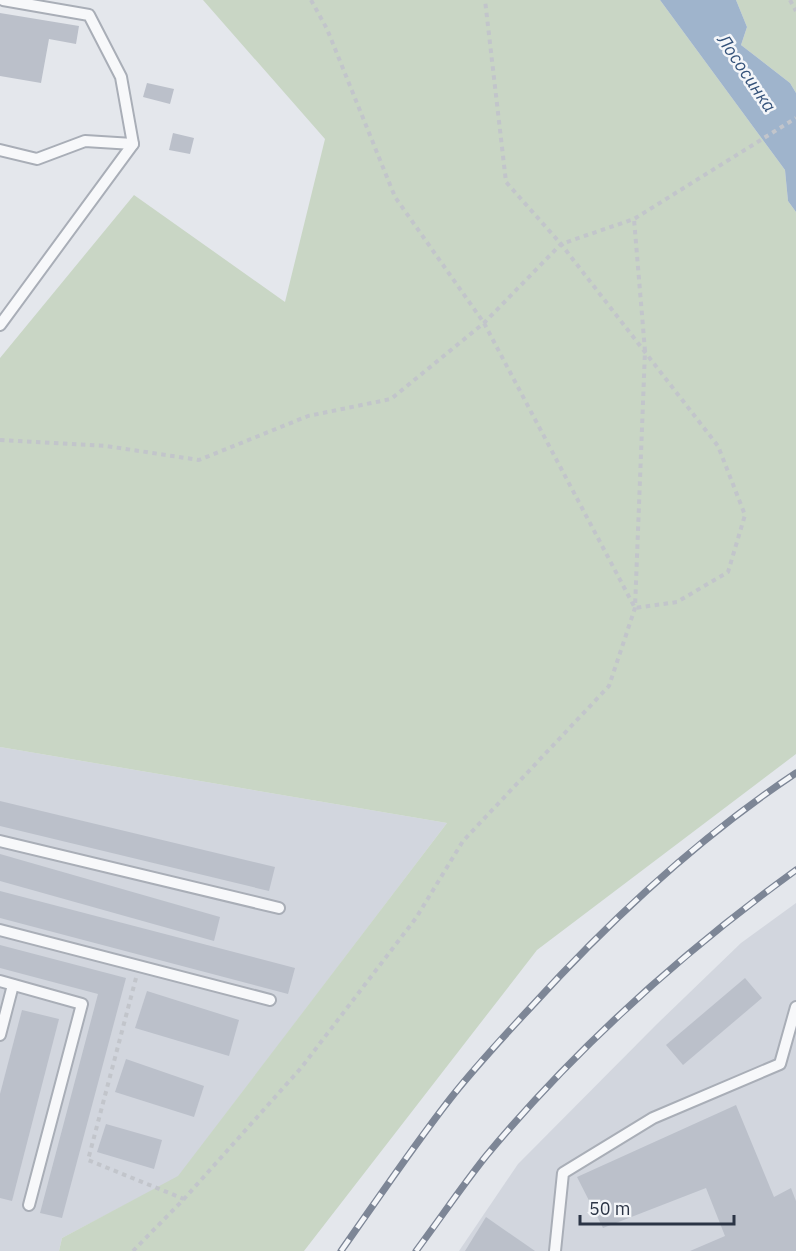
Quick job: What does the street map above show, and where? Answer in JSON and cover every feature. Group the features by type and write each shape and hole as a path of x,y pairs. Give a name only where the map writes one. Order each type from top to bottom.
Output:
{"lane":[{"path":"0,325 133,144 121,77 89,15 3,0"},
{"path":"0,150 37,159 85,141 133,144"},
{"path":"0,841 279,908"},
{"path":"0,930 270,1000"},
{"path":"0,981 82,1004 29,1204"},
{"path":"0,1035 13,985"},
{"path":"555,1251 563,1173 652,1118 780,1064 796,1007"}],"path":[{"path":"311,0 327,29 395,197 484,323 635,608"},
{"path":"485,0 506,182 561,244 718,446 745,515 728,572 677,602 635,608"},
{"path":"790,0 796,11"},
{"path":"0,440 106,446 199,460 308,416 392,399 484,323 561,244 634,219 796,118"},
{"path":"133,1251 184,1199 301,1068 416,918 462,841 609,686 635,608 645,351 634,219"},
{"path":"139,966 88,1160 184,1199"}],"shaded area":[{"path":"0,747 447,823 178,1177 62,1238 59,1251 0,1251"},
{"path":"796,903 796,1251 459,1251 518,1164 741,943"}],"green space":[{"path":"203,0 660,0 785,170 788,201 796,212 796,754 537,950 304,1251 59,1251 62,1238 178,1176 447,823 0,747 0,358 134,195 285,302 325,139"},
{"path":"736,0 796,0 796,93 790,83 741,45 747,27"}],"water":[{"name":"Лососинка","path":"660,0 736,0 747,27 741,45 790,83 796,93 796,212 788,201 785,170"}],"building":[{"path":"0,13 79,26 76,44 49,39 41,83 0,76"},
{"path":"147,83 174,89 170,104 143,97"},
{"path":"173,133 194,138 190,154 169,150"},
{"path":"0,801 275,867 269,891 0,826"},
{"path":"0,854 220,917 214,941 0,881"},
{"path":"0,891 295,968 288,994 0,918"},
{"path":"0,945 126,978 62,1218 40,1213 98,994 0,968"},
{"path":"745,978 762,998 683,1065 666,1045"},
{"path":"147,991 239,1020 229,1056 135,1028"},
{"path":"22,1010 59,1019 12,1201 0,1198 0,1094"},
{"path":"126,1059 204,1086 194,1117 115,1092"},
{"path":"736,1105 774,1197 791,1188 796,1201 796,1251 690,1251 725,1236 706,1188 603,1228 577,1177"},
{"path":"106,1124 162,1140 154,1169 97,1152"},
{"path":"486,1217 535,1251 465,1251"}],"railway":[{"path":"341,1251 408,1155 469,1075 561,975 656,882 724,825 796,773"},
{"path":"416,1251 486,1156 520,1116 593,1040 712,934 796,870"}]}
